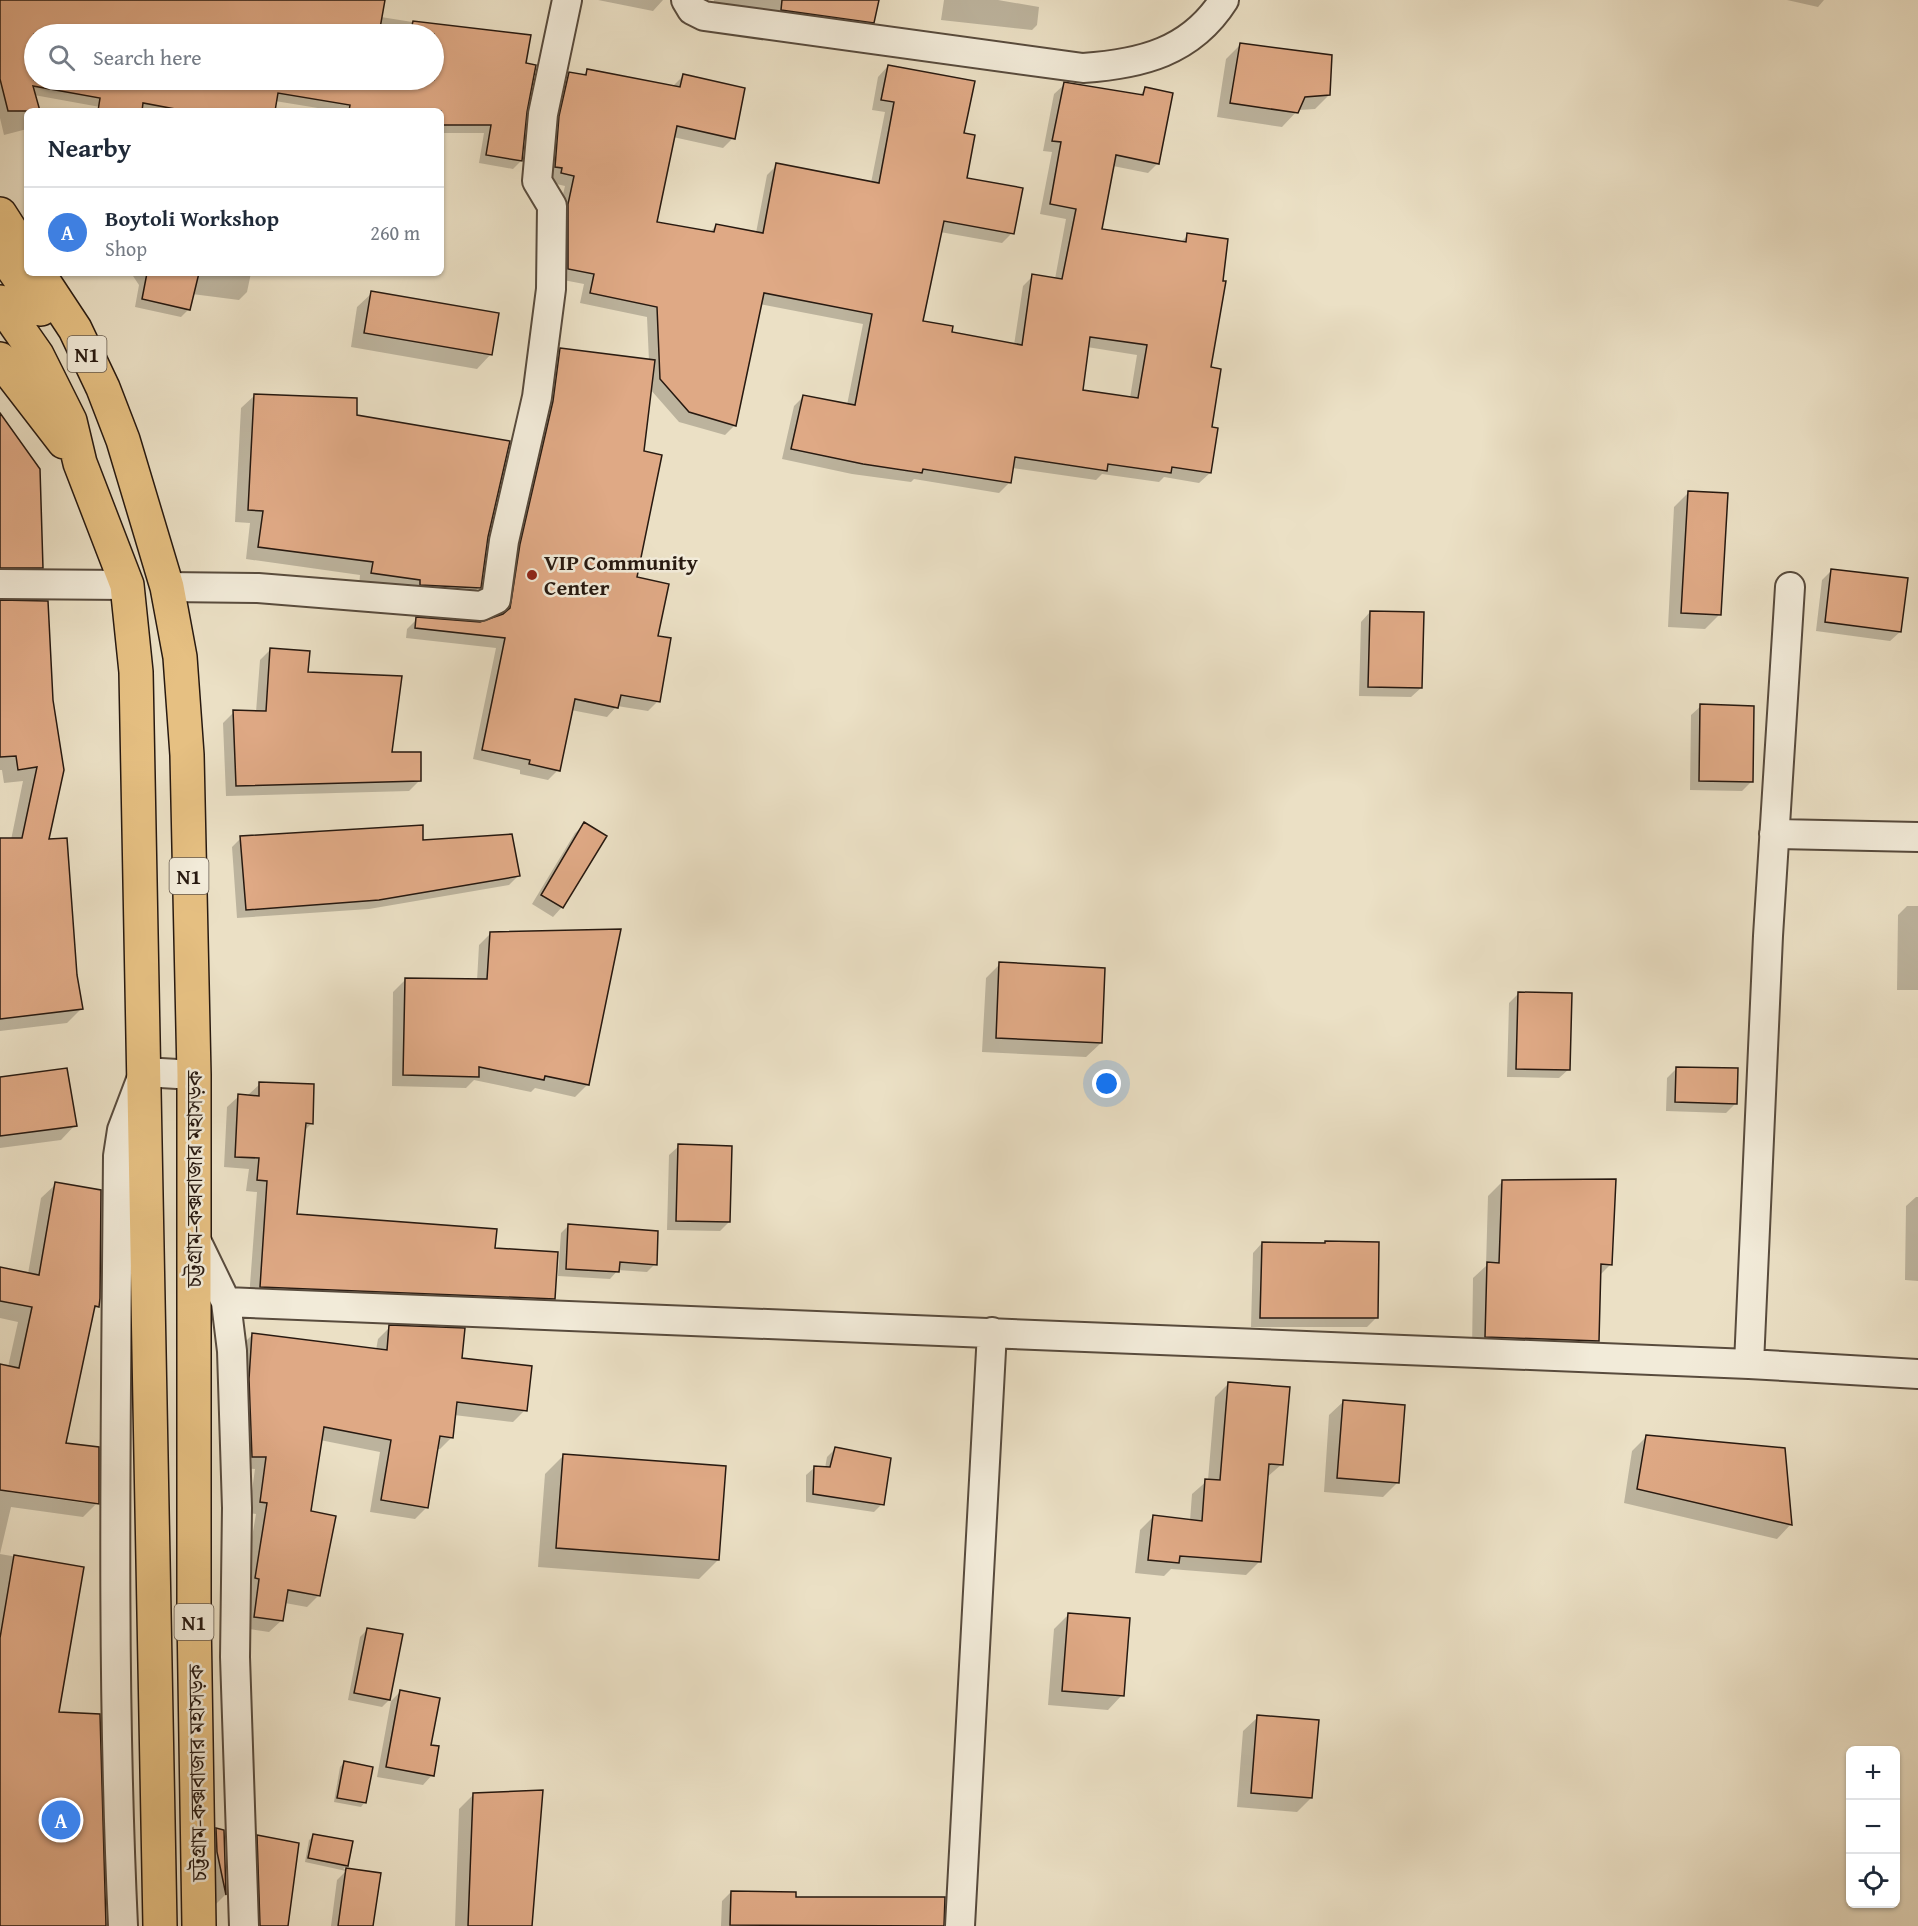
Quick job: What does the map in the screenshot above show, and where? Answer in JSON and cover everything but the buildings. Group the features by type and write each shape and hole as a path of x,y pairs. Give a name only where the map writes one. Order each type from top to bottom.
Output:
{"highway":[{"path":"0,214 24,251"},
{"name":"N1","path":"0,250 49,346"},
{"name":"N1","path":"40,276 75,329 103,388 123,440"},
{"name":"N1","path":"0,302 49,346"},
{"path":"49,346 123,440"},
{"path":"49,346 80,463"},
{"name":"N1","path":"0,358 80,463"},
{"name":"চট্টগ্রাম-কক্সবাজার মহাসড়ক","path":"123,440 167,586 180,657 187,755 194,1075 194,1604 200,1926"},
{"name":"চট্টগ্রাম-কক্সবাজার মহাসড়ক","path":"80,463 127,585 136,672 160,1926"}],"street":[{"path":"167,586 258,588 481,606 496,599 504,541 537,397 551,289 552,206 537,181 543,114 567,0"},
{"path":"686,0 692,10 704,16 1083,68 1126,65 1178,47 1212,18 1224,0"},
{"path":"0,584 127,585"},
{"path":"1749,1364 1774,834 1790,586"},
{"path":"1774,834 1918,837"},
{"path":"123,1926 115,1599 118,1156 122,1130 144,1072 194,1075"},
{"path":"195,1238 226,1302 232,1351 236,1452 235,1657 244,1926"},
{"path":"226,1302 1749,1364 1918,1374"},
{"path":"960,1926 992,1332"}],"place":[{"name":"VIP Community Center","path":"532,575"},
{"name":"Boytoli Workshop","path":"61,1820"}]}
